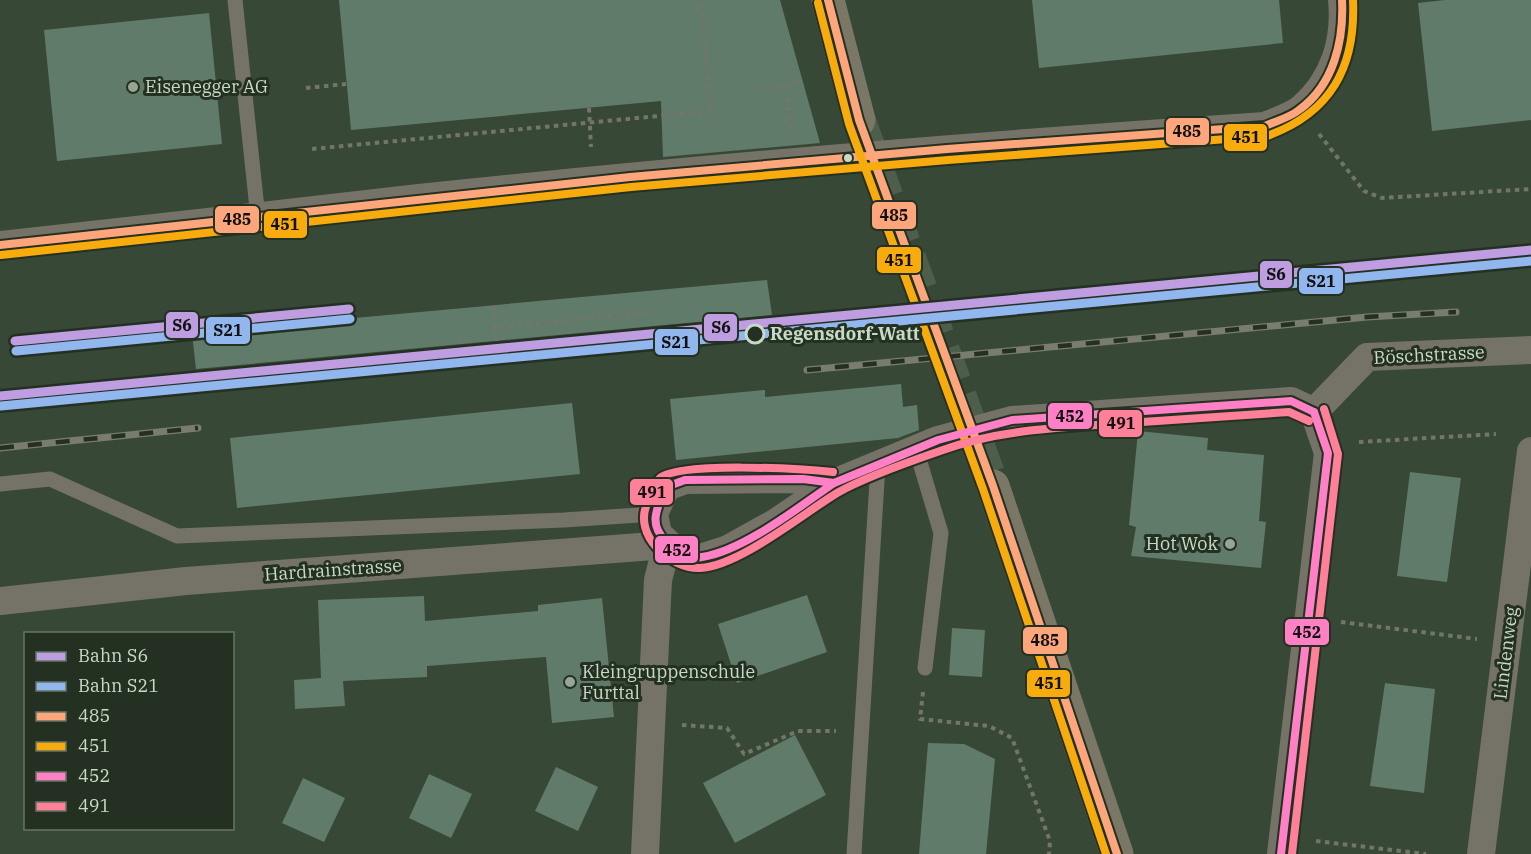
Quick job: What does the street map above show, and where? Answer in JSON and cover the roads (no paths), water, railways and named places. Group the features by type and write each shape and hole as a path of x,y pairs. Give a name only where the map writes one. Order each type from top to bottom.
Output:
{"main road":[{"path":"828,0 859,120"},
{"path":"993,486 1117,854"}],"street":[{"path":"0,245 258,218 420,198 775,164 1000,144 1265,126 1301,110 1327,79 1341,48 1344,20 1342,0"},
{"name":"Böschstrasse","path":"1314,412 1368,357 1531,350"},
{"name":"Hardrainstrasse","path":"0,601 186,581 667,545 680,554 700,558 728,549 775,524 834,483 938,440 1012,420 1291,401 1314,412"},
{"path":"1282,846 1328,453 1314,412"},
{"name":"Lindenweg","path":"1481,854 1531,451"},
{"name":"Hardrainstrasse","path":"654,514 666,487 685,480 802,479 834,483"},
{"path":"645,854 658,580 667,545 658,534 654,514"}],"lane":[{"path":"235,0 258,218"},
{"path":"916,449 941,533 925,668"},
{"path":"854,854 878,465"},
{"path":"0,484 50,479 177,536 564,520 654,514"}],"tunnel":[{"path":"859,120 993,486"}],"railway":[{"path":"807,370 1367,317 1456,312"},
{"path":"0,448 198,428"}],"rail line":[{"name":"S6","path":"0,396 1531,250"},
{"name":"S21","path":"1,406 1531,261"},
{"name":"S6","path":"15,341 349,309"},
{"name":"S21","path":"16,351 350,319"}],"place":[{"name":"Eisenegger AG","path":"133,87"},
{"name":"Regensdorf-Watt","path":"755,334"},
{"name":"Hot Wok","path":"1230,544"},
{"name":"Kleingruppenschule Furttal","path":"570,682"}]}
